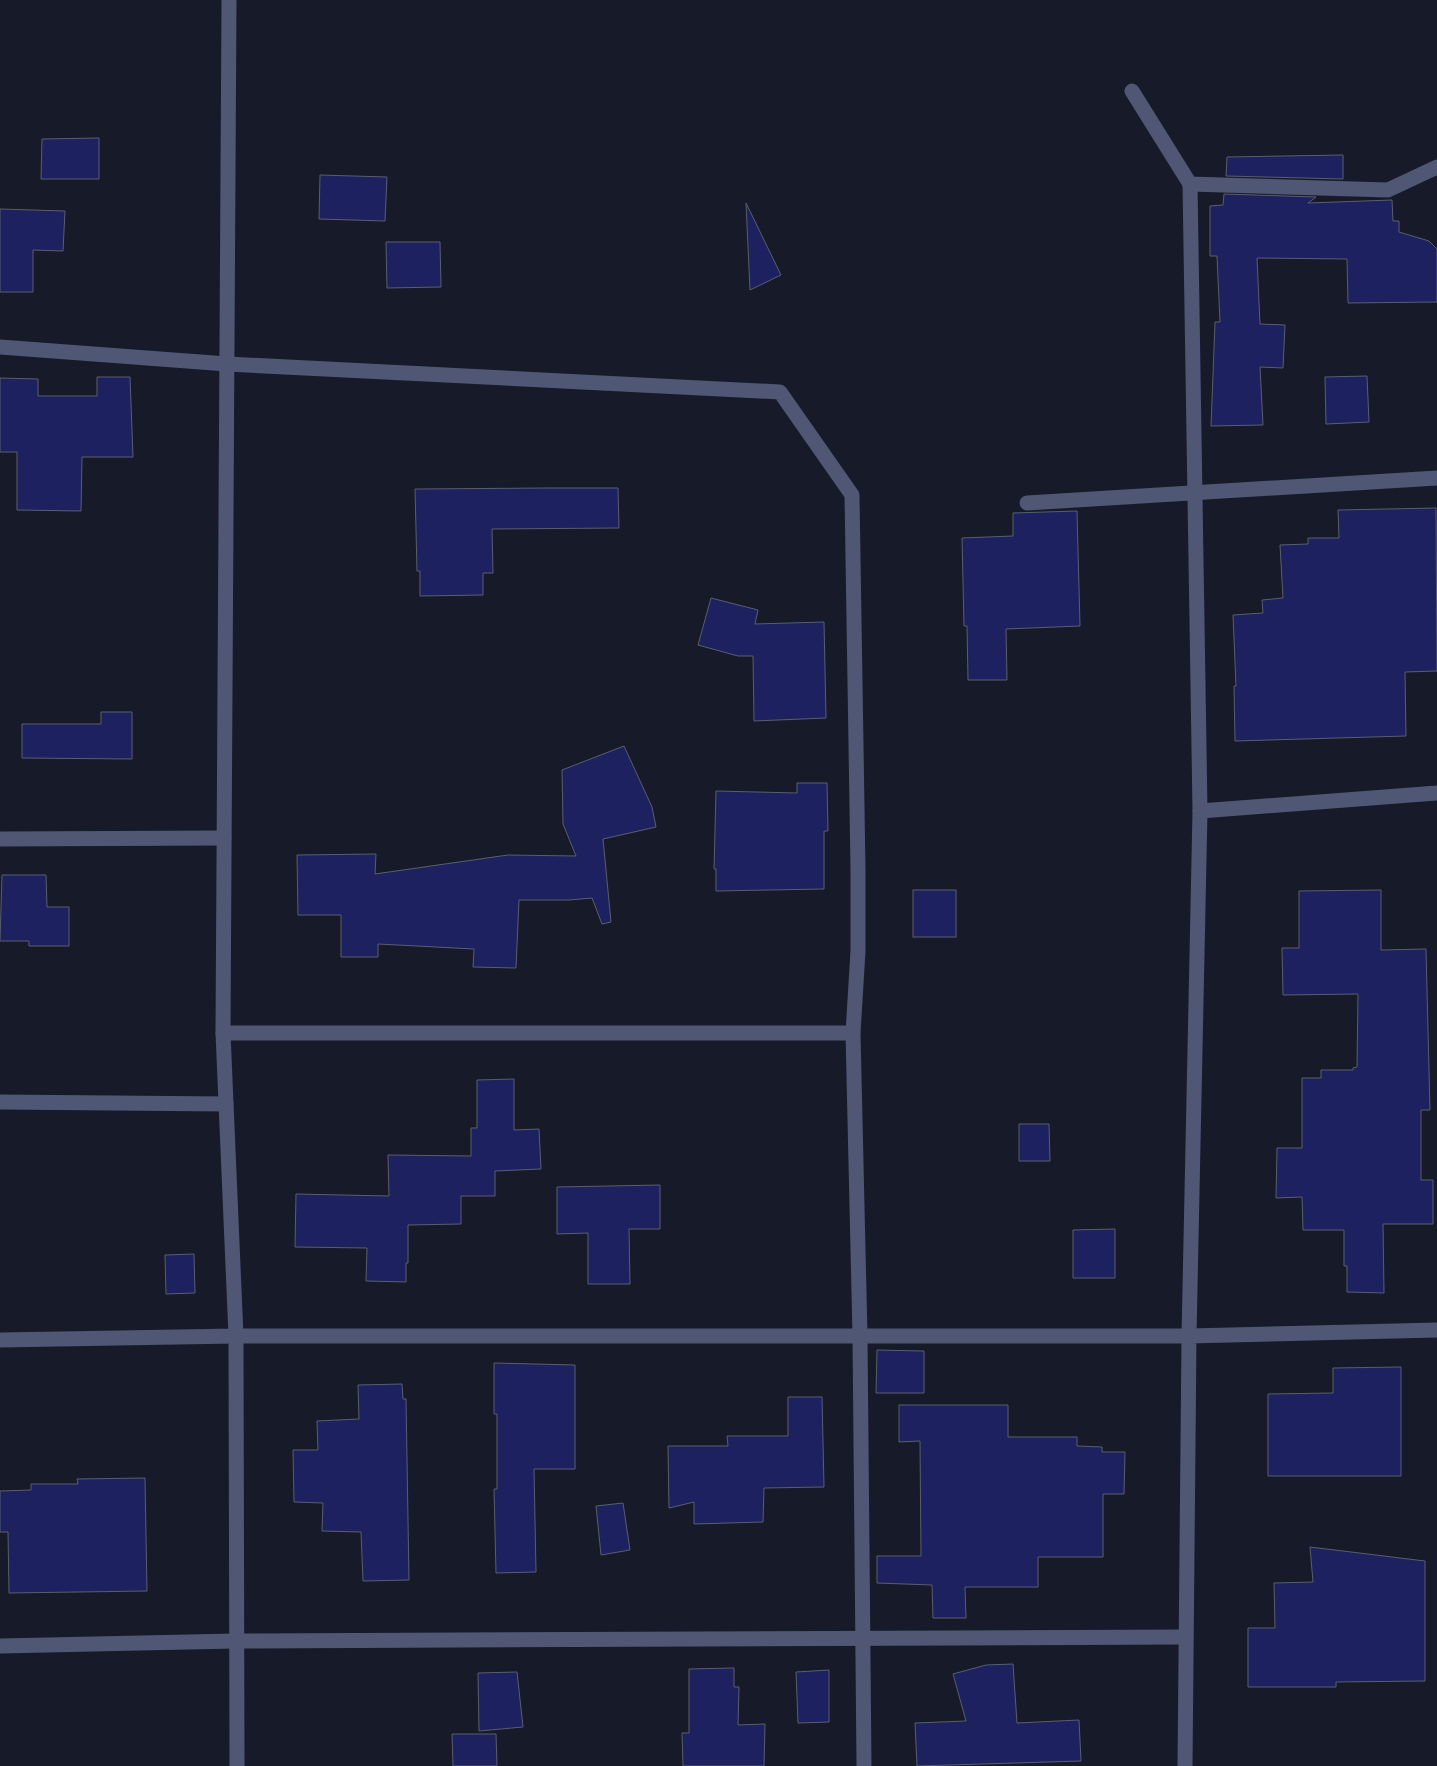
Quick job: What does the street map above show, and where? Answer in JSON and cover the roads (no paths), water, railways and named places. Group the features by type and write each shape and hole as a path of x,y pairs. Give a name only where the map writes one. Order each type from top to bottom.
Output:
{"street":[{"path":"229,0 223,1033 236,1336 235,1641 237,1766"},
{"path":"1132,91 1190,184 1200,811 1189,1336 1185,1766"},
{"path":"1190,184 1388,190 1437,166"},
{"path":"0,347 227,364 780,392 852,495 858,870 858,951 853,1033 860,1336 864,1766"},
{"path":"1027,503 1437,478"},
{"path":"1200,811 1437,794"},
{"path":"0,839 224,838"},
{"path":"223,1033 853,1033"},
{"path":"0,1102 226,1104"},
{"path":"0,1340 236,1336 1189,1336 1437,1330"},
{"path":"0,1646 235,1641 1186,1637"}]}
